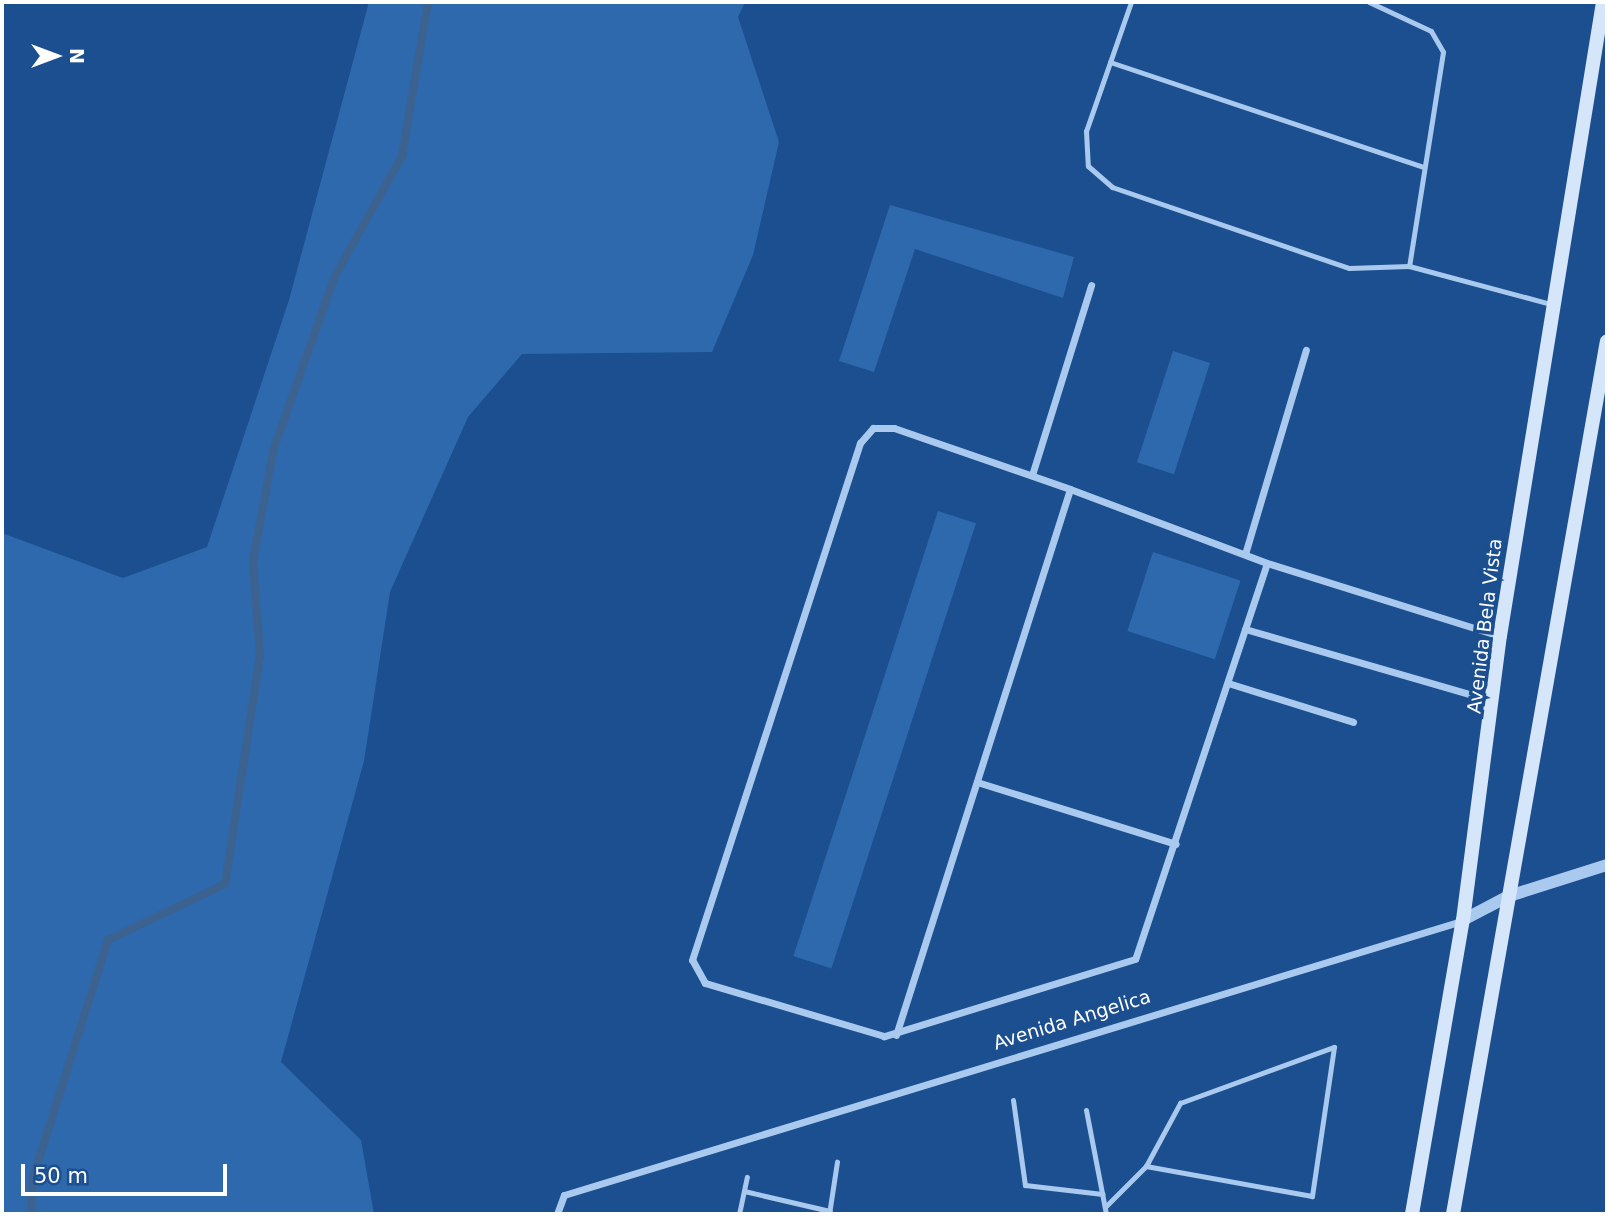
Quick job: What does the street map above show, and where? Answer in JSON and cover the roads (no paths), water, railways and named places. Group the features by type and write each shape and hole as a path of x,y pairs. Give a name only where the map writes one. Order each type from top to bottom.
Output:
{"main road":[{"name":"Avenida Bela Vista","path":"1412,1214 1463,920 1496,701 1500,636 1603,2"},
{"path":"1454,1214 1607,341"}],"street":[{"path":"1032,475 1091,285"},
{"path":"1245,554 1306,350"},
{"path":"1267,563 1143,946 1125,967 896,1035 872,1036 705,983 694,970 692,949 866,434 894,428 1032,475 1267,563 1500,636"},
{"path":"896,1035 1070,489"},
{"path":"1245,629 1496,701"},
{"path":"1228,683 1353,722"},
{"path":"977,782 1176,845"},
{"name":"Avenida Angelica","path":"557,1214 564,1195 1463,920 1509,896 1607,865"}],"lane":[{"path":"1131,2 1086,131 1088,166 1112,187 1349,268 1409,266 1554,305"},
{"path":"1369,2 1431,31 1443,52 1409,266"},
{"path":"1110,62 1424,167"},
{"path":"1106,1211 1146,1166 1180,1102 1334,1047 1312,1196 1146,1166"},
{"path":"1013,1100 1025,1185 1102,1194"},
{"path":"1086,1110 1106,1211"},
{"path":"744,1191 829,1213 837,1162"},
{"path":"739,1214 747,1177"}],"waterway":[{"path":"31,1214 33,1178 108,940 225,884 260,655 253,561 274,448 335,276 402,156 428,2"}]}
